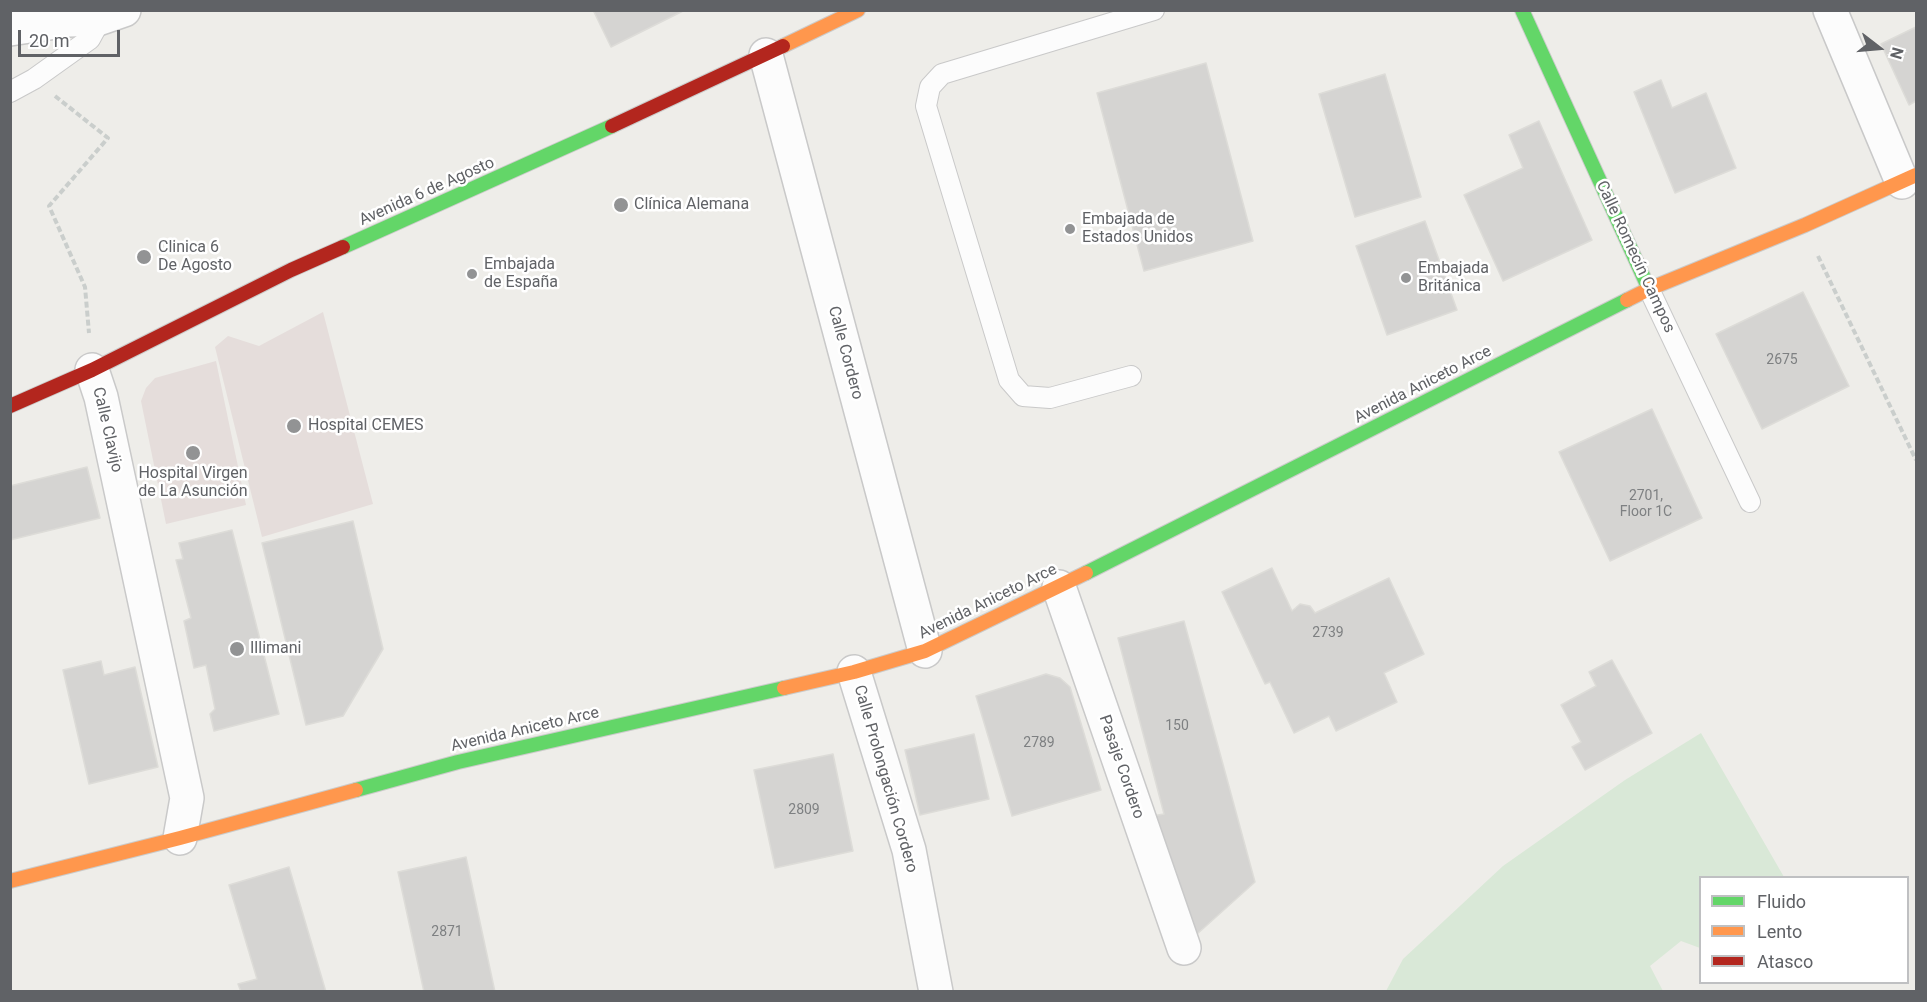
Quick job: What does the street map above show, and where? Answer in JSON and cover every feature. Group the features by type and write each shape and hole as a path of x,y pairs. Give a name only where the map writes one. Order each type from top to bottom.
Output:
{"main road":[{"name":"Avenida 6 de Agosto","path":"10,406 92,370 291,270 549,156 858,10"},
{"name":"Calle Romecín Campos","path":"1521,10 1649,289"},
{"name":"Avenida Aniceto Arce","path":"10,881 180,838 458,762 854,672 925,651 1649,289 1805,225 1909,179"}],"street":[{"path":"1830,10 1909,179"},
{"path":"10,29 111,15"},
{"name":"Calle Cordero","path":"766,55 925,651"},
{"name":"Calle Clavijo","path":"92,370 101,397 188,798 180,838"},
{"name":"Pasaje Cordero","path":"1059,586 1184,948"},
{"name":"Calle Prolongación Cordero","path":"854,672 909,850 936,992"}],"lane":[{"path":"1131,376 1050,398 1023,396 1009,380 926,106 930,87 942,74 1154,10"},
{"path":"10,93 34,80 90,39 96,28 111,15"},
{"name":"Calle Romecín Campos","path":"1649,289 1750,502"}],"path":[{"name":"Calle Clavijo","path":"34,80 108,138 49,206 85,287 92,370"},
{"path":"1805,225 1827,276 1917,460"}],"shaded area":[{"name":"Hospital CEMES","path":"323,312 373,504 262,537 215,347 228,336 259,346"},
{"name":"Hospital Virgen de La Asunción","path":"216,361 246,505 166,524 141,401 146,388 155,378"}],"green space":[{"path":"1701,733 1783,876 1699,876 1699,948 1681,941 1650,966 1663,991 1386,991 1403,959 1503,866 1625,780"}],"building":[{"path":"593,10 685,10 611,47"},
{"path":"1916,27 1916,101 1909,105 1881,44"},
{"path":"1206,63 1253,241 1144,271 1097,93"},
{"path":"1385,74 1421,197 1355,217 1319,94"},
{"path":"1661,80 1672,108 1706,93 1736,168 1675,193 1634,92"},
{"path":"1539,121 1592,240 1503,281 1464,195 1523,168 1509,135"},
{"name":"Embajada Británica","path":"1425,221 1457,310 1387,335 1356,246"},
{"path":"1803,292 1849,386 1762,429 1716,334"},
{"path":"1652,409 1702,518 1610,561 1559,452"},
{"path":"87,467 100,518 10,540 10,486"},
{"path":"353,521 383,649 343,716 306,725 262,543"},
{"path":"232,530 279,714 214,731 210,714 215,709 206,665 194,668 184,621 191,618 176,560 183,559 179,543"},
{"path":"1272,568 1292,611 1300,604 1310,606 1315,613 1389,578 1424,654 1384,673 1397,702 1336,731 1329,716 1294,733 1270,682 1265,684 1222,592"},
{"path":"1184,621 1255,882 1186,944 1152,816 1164,814 1118,638"},
{"path":"1612,660 1652,733 1585,770 1572,747 1581,742 1561,705 1596,686 1589,672"},
{"path":"101,661 104,675 135,667 158,767 89,784 63,670"},
{"path":"1046,674 1060,678 1070,687 1101,790 1012,816 976,696"},
{"path":"974,734 989,799 920,815 905,750"},
{"path":"833,754 853,851 775,868 754,770"},
{"path":"466,857 495,992 424,992 398,872"},
{"path":"289,867 326,992 241,992 238,984 257,979 229,885"}],"traffic: fast":[{"path":"1522,10 1649,289"},
{"path":"343,247 612,126"},
{"path":"1086,573 1627,300"},
{"path":"356,790 458,762 784,688"}],"traffic: slow":[{"path":"783,46 858,10"},
{"path":"1627,300 1805,225 1916,175"},
{"path":"784,688 854,672 925,651 1086,573"},
{"path":"10,881 356,790"}],"traffic: jam":[{"path":"612,126 783,46"},
{"path":"10,406 92,370 291,270 343,247"}],"place":[{"name":"Clínica Alemana","path":"621,205"},
{"name":"Embajada de Estados Unidos","path":"1070,229"},
{"name":"Clinica 6 De Agosto","path":"144,257"},
{"name":"Embajada de España","path":"472,274"},
{"name":"Embajada Británica","path":"1406,278"},
{"name":"Hospital CEMES","path":"294,426"},
{"name":"Hospital Virgen de La Asunción","path":"193,453"},
{"name":"Illimani","path":"237,649"}]}
